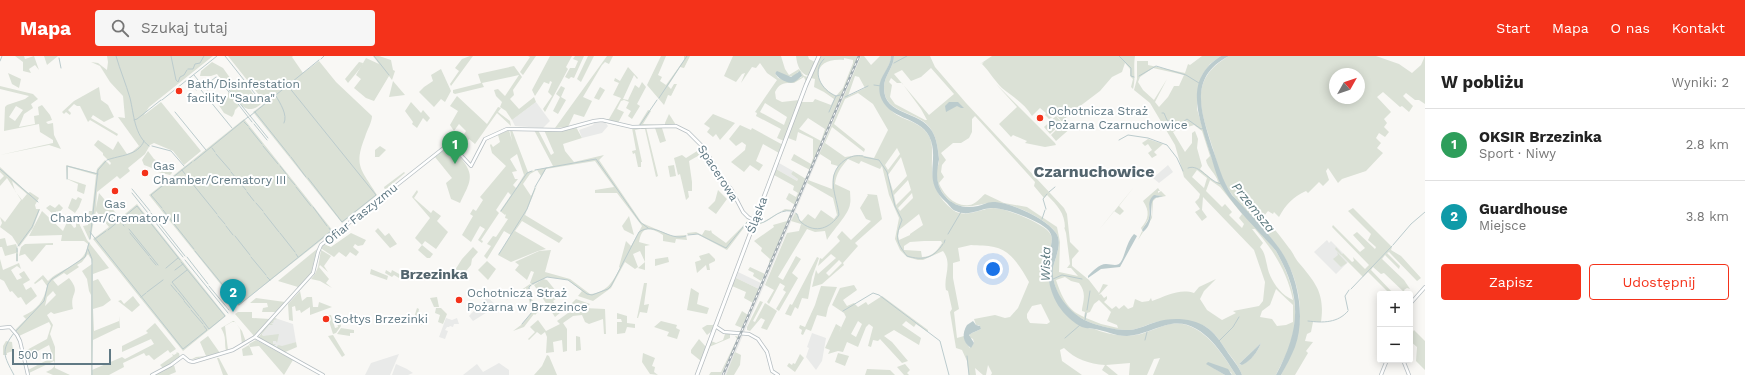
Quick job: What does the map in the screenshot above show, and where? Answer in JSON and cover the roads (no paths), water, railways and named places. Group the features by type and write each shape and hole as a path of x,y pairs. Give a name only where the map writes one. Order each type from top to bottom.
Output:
{"main road":[{"name":"Śląska","path":"697,375 806,85 819,56"}],"street":[{"name":"Spacerowa","path":"450,143 471,166 486,138 512,128 555,130 594,121 608,121 632,127 678,126 688,132 704,148 720,175 731,188 743,212 755,221"},
{"name":"Ofiar Faszyzmu","path":"152,375 171,365 183,356 189,361 193,362 233,350 255,337 313,273 318,252 322,245 450,143"},
{"path":"1413,301 1425,287"},
{"path":"715,326 724,332 749,334 758,339 767,352 772,370 778,375"},
{"path":"0,328 10,327 20,341 28,375"},
{"path":"255,337 323,375"},
{"path":"1380,375 1386,363"},
{"path":"1404,363 1410,375"}],"waterway":[{"path":"0,61 2,56"},
{"path":"116,56 130,98 137,130 149,146"},
{"path":"171,56 176,80 178,82 180,77 184,75 187,70"},
{"path":"188,69 193,69 195,64 200,63 204,56"},
{"path":"162,100 217,56"},
{"path":"225,56 263,104"},
{"path":"321,59 324,56"},
{"path":"374,56 389,75"},
{"path":"659,98 687,56"},
{"path":"894,63 907,56"},
{"path":"1119,56 1131,68 1131,76 1134,77"},
{"path":"59,58 61,68"},
{"path":"824,59 818,69 818,75 826,90 836,96"},
{"path":"250,116 319,60"},
{"path":"1139,76 1156,66 1186,75 1199,83"},
{"path":"194,75 202,85"},
{"path":"211,81 216,77 218,78 252,122"},
{"path":"188,80 196,90"},
{"path":"222,81 236,99"},
{"path":"874,85 881,86"},
{"path":"204,86 207,90"},
{"path":"288,86 376,195 342,222 308,178"},
{"path":"845,97 868,86"},
{"path":"201,90 232,128"},
{"path":"829,112 836,96 840,95"},
{"path":"276,96 285,116 284,123"},
{"path":"134,120 161,100"},
{"path":"640,125 657,100"},
{"path":"238,101 268,138"},
{"path":"175,112 206,150"},
{"path":"255,112 290,156"},
{"path":"1162,113 1164,113 1167,120 1176,127 1187,119 1201,129 1204,128"},
{"path":"194,161 248,117"},
{"path":"244,122 248,126"},
{"path":"254,124 267,140"},
{"path":"249,128 262,144"},
{"path":"1119,140 1128,135 1148,138 1167,145 1177,158 1183,171"},
{"path":"107,160 138,150 144,141"},
{"path":"152,146 171,151 184,166"},
{"path":"263,146 278,164"},
{"path":"212,148 215,152"},
{"path":"216,154 230,170"},
{"path":"796,213 801,222 807,226 817,229 827,226 835,220 839,215 833,186 835,172 845,160 854,156 863,156"},
{"path":"291,157 306,177"},
{"path":"864,157 879,160 887,172 895,206 902,220 898,231 898,239 907,256 918,258 928,257 940,249 943,244"},
{"path":"535,187 546,168 596,159 640,222 648,228"},
{"path":"90,239 98,170 106,161"},
{"path":"162,208 151,195 192,162"},
{"path":"67,179 67,166 98,174"},
{"path":"280,166 287,175"},
{"path":"535,170 546,168"},
{"path":"1188,168 1197,168 1217,183 1222,184"},
{"path":"0,169 38,202"},
{"path":"182,170 185,174"},
{"path":"501,211 527,173 532,171"},
{"path":"231,172 246,190"},
{"path":"187,177 217,214"},
{"path":"288,177 295,185"},
{"path":"296,187 311,206"},
{"path":"1049,192 1055,187"},
{"path":"499,254 527,209 535,188"},
{"path":"132,189 150,211"},
{"path":"247,192 254,201"},
{"path":"132,193 183,257"},
{"path":"1046,209 1043,199 1047,194"},
{"path":"256,203 263,211"},
{"path":"108,230 137,206 180,260"},
{"path":"313,207 327,226"},
{"path":"18,246 32,227 39,210"},
{"path":"163,210 194,249"},
{"path":"1042,219 1045,210"},
{"path":"757,223 765,222 781,212 792,211"},
{"path":"948,234 961,212"},
{"path":"1393,245 1411,224 1425,212"},
{"path":"151,213 185,256"},
{"path":"264,213 279,232"},
{"path":"218,216 225,224"},
{"path":"121,219 125,224"},
{"path":"120,220 123,224"},
{"path":"688,235 698,234 726,248 747,222"},
{"path":"226,226 233,235"},
{"path":"236,301 239,305 331,231 329,228"},
{"path":"129,229 158,265"},
{"path":"532,284 547,277 568,280 587,294 592,295 608,289 611,286 639,232 645,229 651,229 674,236 686,236"},
{"path":"95,239 106,231"},
{"path":"90,232 183,349 207,330 204,326"},
{"path":"130,233 149,256"},
{"path":"280,233 295,252"},
{"path":"235,236 250,255"},
{"path":"15,332 44,301 48,284 52,279 85,257 89,243"},
{"path":"1351,289 1392,246"},
{"path":"88,249 92,259 92,375"},
{"path":"195,251 236,301"},
{"path":"17,254 17,261"},
{"path":"187,257 208,284"},
{"path":"251,257 266,275"},
{"path":"150,258 156,265"},
{"path":"166,268 178,258"},
{"path":"185,260 228,313"},
{"path":"181,262 225,316 209,329 200,317"},
{"path":"175,270 183,264"},
{"path":"187,270 172,282 199,316"},
{"name":"Wisła","path":"1053,279 1062,275 1082,279"},
{"path":"267,277 270,280"},
{"path":"147,292 163,280"},
{"path":"171,285 177,292"},
{"path":"522,324 532,312 529,287 531,285"},
{"path":"209,286 229,310"},
{"path":"1348,310 1345,296 1349,290"},
{"path":"1087,310 1090,291"},
{"path":"141,297 146,293"},
{"path":"178,293 184,300"},
{"path":"843,311 873,293 879,295 940,341 949,375"},
{"path":"184,301 190,308"},
{"path":"191,310 203,324"},
{"path":"1308,321 1319,322 1335,320 1340,318 1348,311"},
{"path":"1085,320 1086,313"},
{"path":"1219,341 1233,327 1239,317"},
{"path":"1065,338 1080,325"},
{"path":"1145,340 1147,332"},
{"path":"14,333 7,344 5,354 14,375"},
{"path":"967,356 969,375"}],"railway":[{"path":"723,375 859,56"}],"place":[{"name":"Bath/Disinfestation facility \"Sauna\"","path":"179,91"},
{"name":"Ochotnicza Straż Pożarna Czarnuchowice","path":"1040,118"},
{"name":"OKSIR Brzezinka","path":"455,164"},
{"name":"Gas Chamber/Crematory III","path":"145,173"},
{"name":"Gas Chamber/Crematory II","path":"115,191"},
{"name":"Ochotnicza Straż Pożarna w Brzezince","path":"459,300"},
{"name":"Guardhouse","path":"233,312"},
{"name":"Sołtys Brzezinki","path":"326,319"}],"district":[{"name":"Czarnuchowice","path":"1094,171"},
{"name":"Brzezinka","path":"434,274"}],"water label":[{"name":"Przemsza","path":"1254,207"}]}
